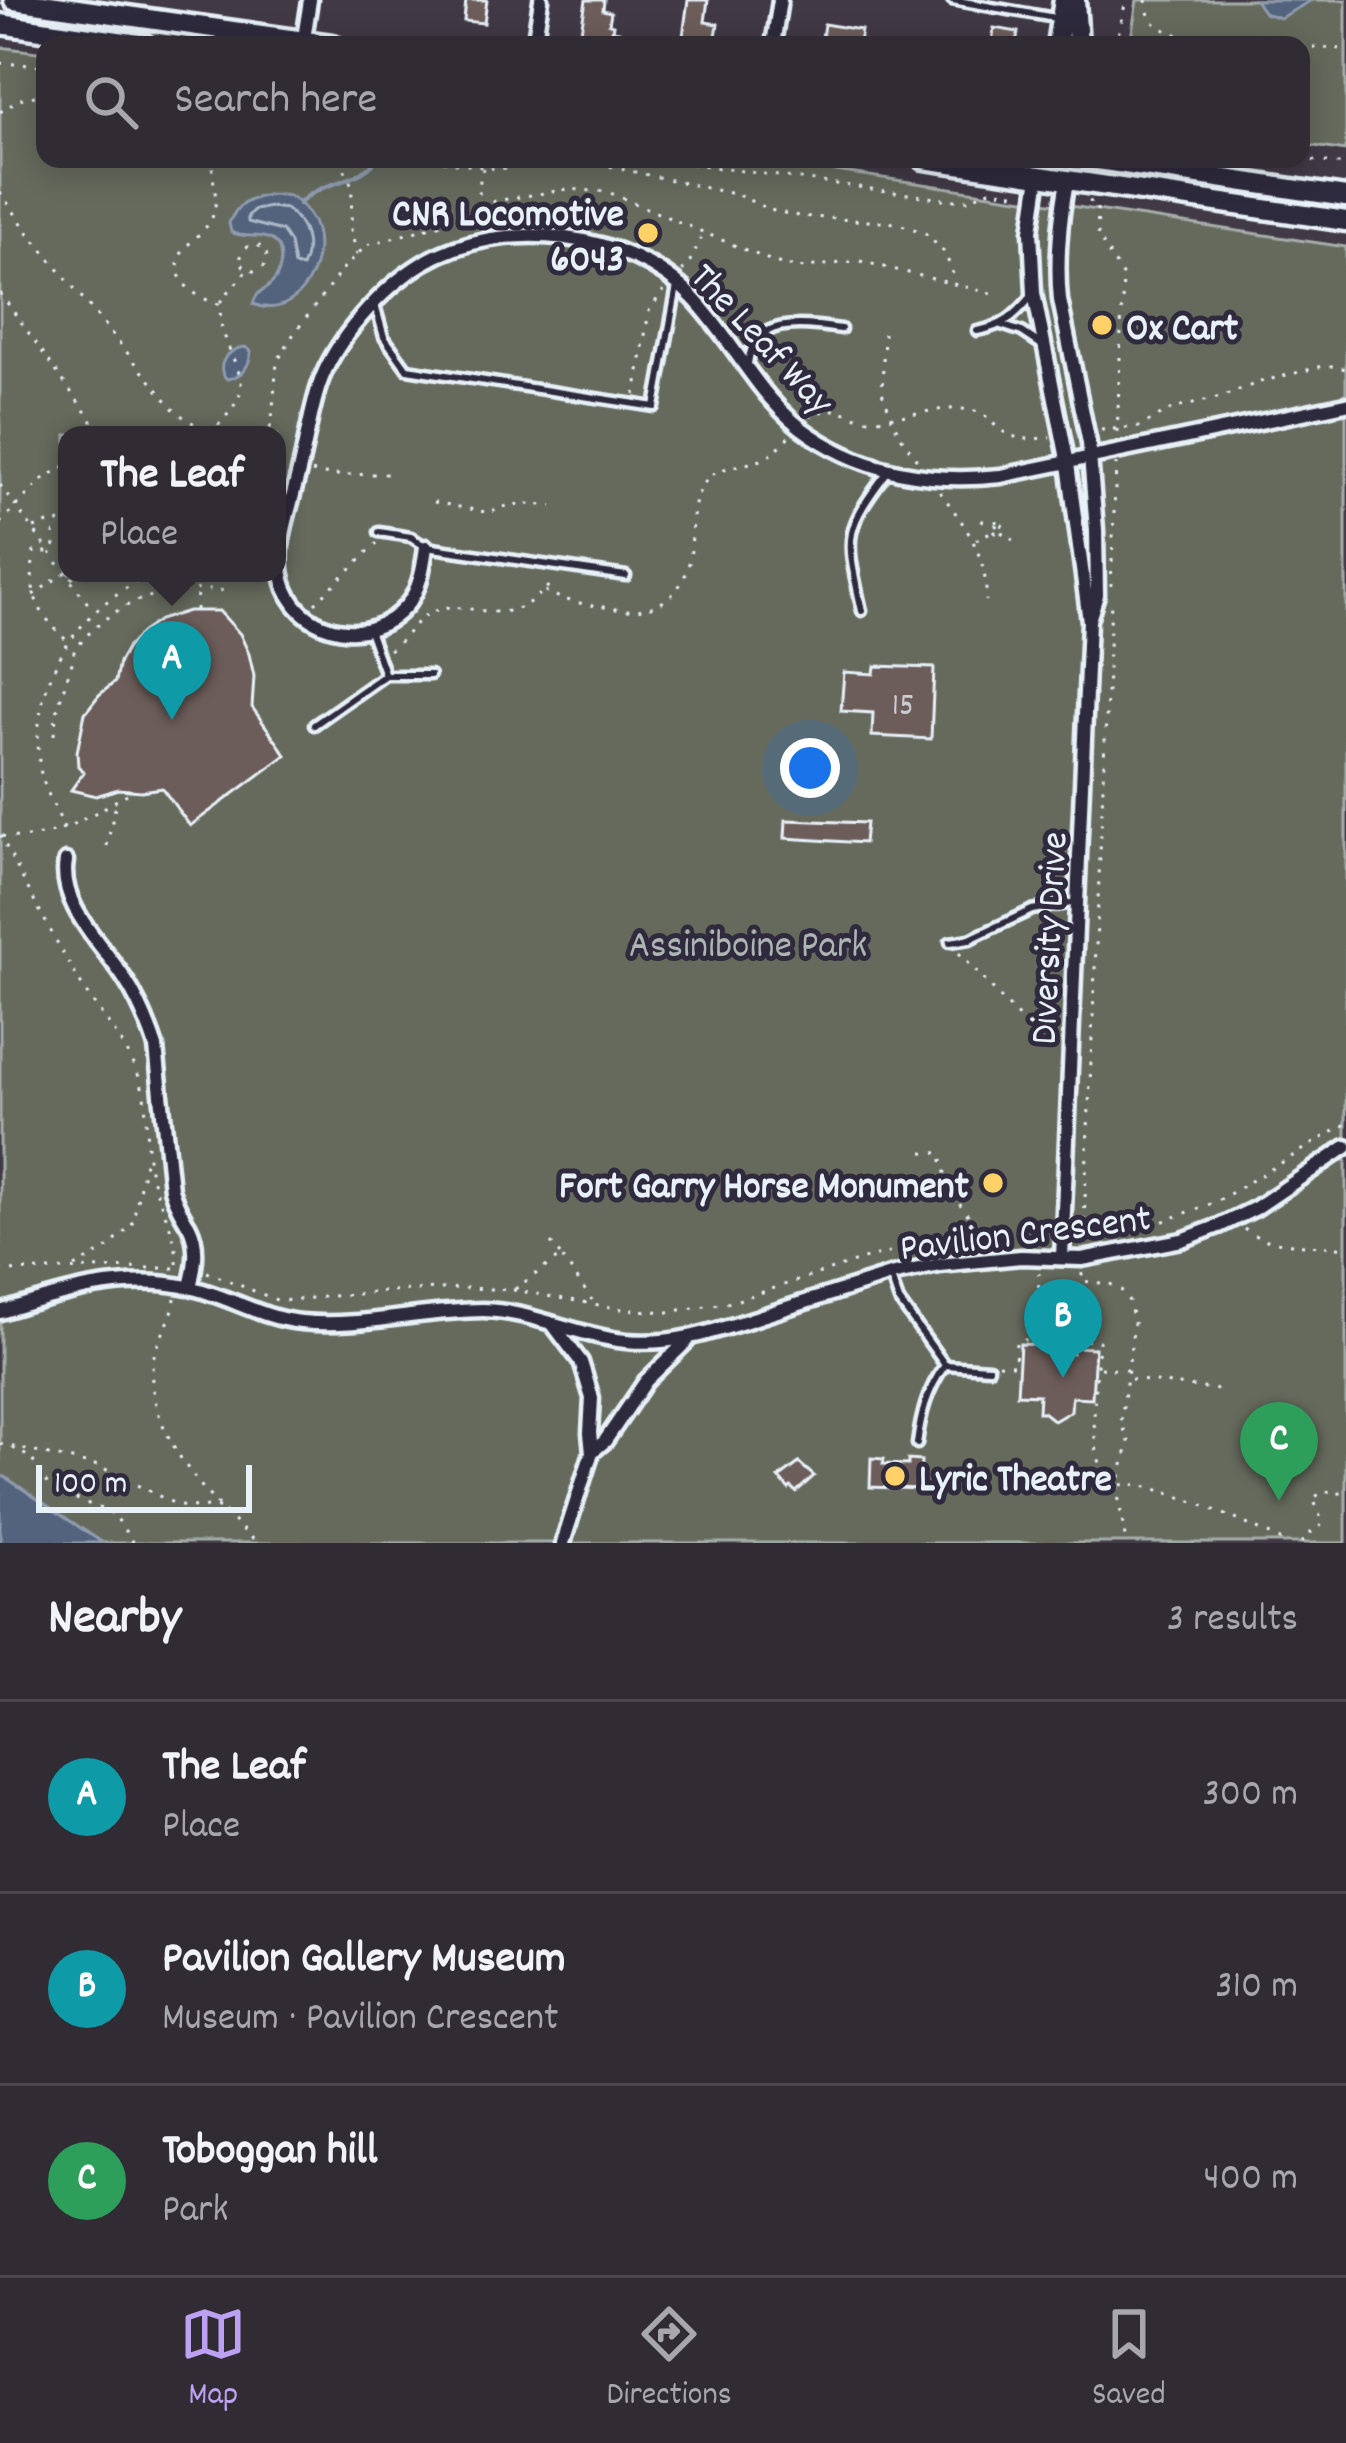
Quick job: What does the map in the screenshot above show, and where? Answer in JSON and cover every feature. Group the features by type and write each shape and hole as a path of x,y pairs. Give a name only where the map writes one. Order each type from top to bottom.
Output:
{"main road":[{"path":"14,0 80,5 263,36"},
{"path":"1067,13 1076,0"},
{"path":"0,24 82,36"},
{"path":"1042,168 1077,182 1346,221"},
{"path":"1073,168 1077,182"},
{"path":"1153,168 1346,196"}],"street":[{"path":"305,36 310,0"},
{"path":"535,36 541,0"},
{"path":"774,36 780,0"},
{"path":"75,35 80,5"},
{"name":"Diversity Drive","path":"1040,168 1031,231 1034,293 1068,464 1089,621 1062,1258"},
{"name":"Diversity Drive","path":"1077,182 1058,251 1058,278 1090,458 1097,595 1089,621"},
{"name":"The Leaf Way","path":"286,525 313,406 325,370 347,335 404,276 440,254 498,238 593,244 639,260 694,299 747,370 798,426 888,472 983,478 1346,404"},
{"path":"302,614 330,628 369,630 407,605 420,580 427,547"},
{"name":"The Leaf Way","path":"285,582 302,614"},
{"path":"66,861 68,891 125,979 156,1047 171,1189 196,1252 183,1286"},
{"name":"Pavilion Crescent","path":"0,1312 85,1288 133,1282 183,1286 261,1314 299,1322 488,1310 626,1341 689,1339 890,1275 939,1265 1040,1257 1082,1259 1202,1234 1272,1199 1346,1147"},
{"path":"553,1325 581,1362 592,1398 592,1452 563,1543"},
{"path":"592,1452 646,1381 689,1339"}],"lane":[{"path":"952,0 1067,13"},
{"path":"375,305 384,337 407,369 655,407 675,282"},
{"path":"977,331 1001,325 1034,293"},
{"path":"1001,325 1022,332 1046,349"},
{"path":"747,370 754,340 780,326 841,329"},
{"path":"862,611 850,537 861,507 888,472"},
{"path":"383,533 411,537 427,547 626,576"},
{"path":"369,630 385,675"},
{"path":"314,725 385,675 430,675"},
{"path":"950,942 970,939 1032,910 1077,902"},
{"path":"890,1275 899,1301 945,1365"},
{"path":"945,1365 989,1368"},
{"path":"916,1444 922,1407 945,1365"}],"path":[{"path":"1117,36 1126,0"},
{"path":"1146,0 1150,18 1162,29 1184,36"},
{"path":"1310,48 1346,50"},
{"path":"0,63 36,65"},
{"path":"0,112 20,99 36,96"},
{"path":"1310,160 1346,165"},
{"path":"212,168 215,211 185,248 179,277 198,297 219,304"},
{"path":"344,168 352,186 351,230 357,255"},
{"path":"483,168 478,189 484,207"},
{"path":"617,168 738,195 770,210 896,223 925,233 945,253 957,284"},
{"path":"721,168 951,200 967,200 991,190"},
{"path":"1077,182 1088,201 1097,205 1098,236 1123,277 1081,1340"},
{"path":"270,426 277,362 357,255 368,244 448,222 495,201 568,189 592,190 636,202 774,262 798,268 860,261 994,294"},
{"path":"0,192 147,380 176,412 198,426"},
{"path":"633,404 649,311 688,265 705,231"},
{"path":"258,246 266,263 256,271 248,269 242,263 244,251 258,246"},
{"path":"217,426 235,406 241,374 221,327 219,304 248,269"},
{"path":"0,293 96,426"},
{"path":"1086,431 1139,427 1172,409 1260,382 1327,365 1346,369"},
{"path":"544,591 556,598 625,610 641,611 667,600 686,573 696,499 704,484 719,471 771,454 814,414 836,409 875,419 920,411 973,410 1012,437 1063,436"},
{"path":"0,523 58,470"},
{"path":"300,470 331,477 389,474"},
{"path":"0,485 58,565"},
{"path":"434,502 490,513 520,502 552,506"},
{"path":"995,546 997,512"},
{"path":"981,520 1013,540"},
{"path":"974,541 1011,521"},
{"path":"32,529 58,522"},
{"path":"58,533 54,533 55,545 49,552 34,552 33,595 43,617 74,648"},
{"path":"302,614 383,533"},
{"path":"378,656 395,647 422,617 434,611 522,609 544,591 560,566"},
{"path":"33,595 58,577"},
{"path":"72,582 93,610"},
{"path":"64,829 39,766 47,686 93,610 133,582"},
{"path":"54,735 74,648 106,619 155,593 198,588 228,591"},
{"path":"196,610 198,588"},
{"path":"0,835 38,838 132,791"},
{"path":"106,846 116,800"},
{"path":"0,835 56,940 138,1075 146,1115 146,1156 132,1226 108,1248 74,1268"},
{"path":"950,942 1048,1050"},
{"path":"1105,1242 1216,1202 1346,1124"},
{"path":"923,1152 941,1153 953,1193 991,1240"},
{"path":"146,1156 159,1206 175,1235 183,1286 155,1352 154,1396 170,1441 222,1508 258,1543"},
{"path":"1233,1220 1251,1235 1346,1248"},
{"path":"211,1273 279,1301 465,1288 513,1290 646,1311 732,1302 880,1255 948,1241 1042,1236"},
{"path":"551,1243 595,1304"},
{"path":"513,1290 561,1256"},
{"path":"1036,1337 1040,1257"},
{"path":"0,1271 177,1268"},
{"path":"1082,1281 1121,1290 1129,1300 1134,1323 1121,1422 1129,1441 1117,1490 1126,1543"},
{"path":"1001,1364 1015,1365 1016,1342 1036,1337 1099,1341 1096,1446 1108,1481 1117,1490"},
{"path":"1097,1367 1129,1370"},
{"path":"1127,1379 1219,1390"},
{"path":"0,1444 31,1458 56,1491 114,1514 133,1543"},
{"path":"11,1448 99,1466 179,1506 222,1508"},
{"path":"1117,1490 1131,1482 1162,1491 1286,1543"},
{"path":"1303,1543 1323,1524 1313,1498 1325,1491 1346,1494"}],"green space":[{"path":"1137,0 1346,0 1346,151 1310,145 1310,36 1131,36"},
{"name":"Assiniboine Park","path":"0,47 36,52 36,168 815,168 1346,247 1346,1543 103,1543 0,1476"}],"water":[{"path":"1255,0 1312,0 1280,18 1264,13"},
{"path":"268,195 288,196 303,206 316,230 318,247 315,265 298,294 270,307 253,304 278,273 278,247 265,237 231,232 229,223 244,203"},
{"path":"245,347 251,351 247,366 227,379 222,369 225,358"},
{"path":"0,1476 5,1477 103,1543 0,1543"}],"building":[{"path":"466,0 487,0 484,23 464,21"},
{"path":"586,0 604,0 603,10 611,12 609,24 619,31 618,36 580,36"},
{"path":"688,0 708,0 705,22 718,24 716,36 683,36"},
{"path":"824,24 861,30 860,36 822,36"},
{"path":"994,28 1018,32 1017,36 993,36"},
{"path":"188,611 219,611 240,634 254,676 252,707 286,755 190,826 162,788 118,789 96,796 71,790 84,772 78,766 77,752 85,713 115,682 127,648 159,620"},
{"path":"875,666 934,668 931,739 872,736 873,713 841,711 844,672 874,674"},
{"path":"786,820 866,823 864,843 785,838"},
{"path":"1020,1344 1045,1345 1044,1352 1095,1348 1092,1398 1072,1397 1071,1411 1054,1421 1038,1412 1039,1395 1017,1394"},
{"name":"Lyric Theatre","path":"871,1458 884,1459 883,1464 921,1461 920,1489 870,1487"},
{"path":"799,1463 814,1476 796,1492 779,1478"}],"waterway":[{"path":"299,204 367,168"}],"place":[{"name":"CNR Locomotive 6043","path":"648,233"},
{"name":"Ox Cart","path":"1102,325"},
{"name":"The Leaf","path":"172,720"},
{"name":"Fort Garry Horse Monument","path":"993,1183"},
{"name":"Pavilion Gallery Museum","path":"1063,1378"},
{"name":"Lyric Theatre","path":"895,1476"},
{"name":"Toboggan hill","path":"1279,1501"}]}
